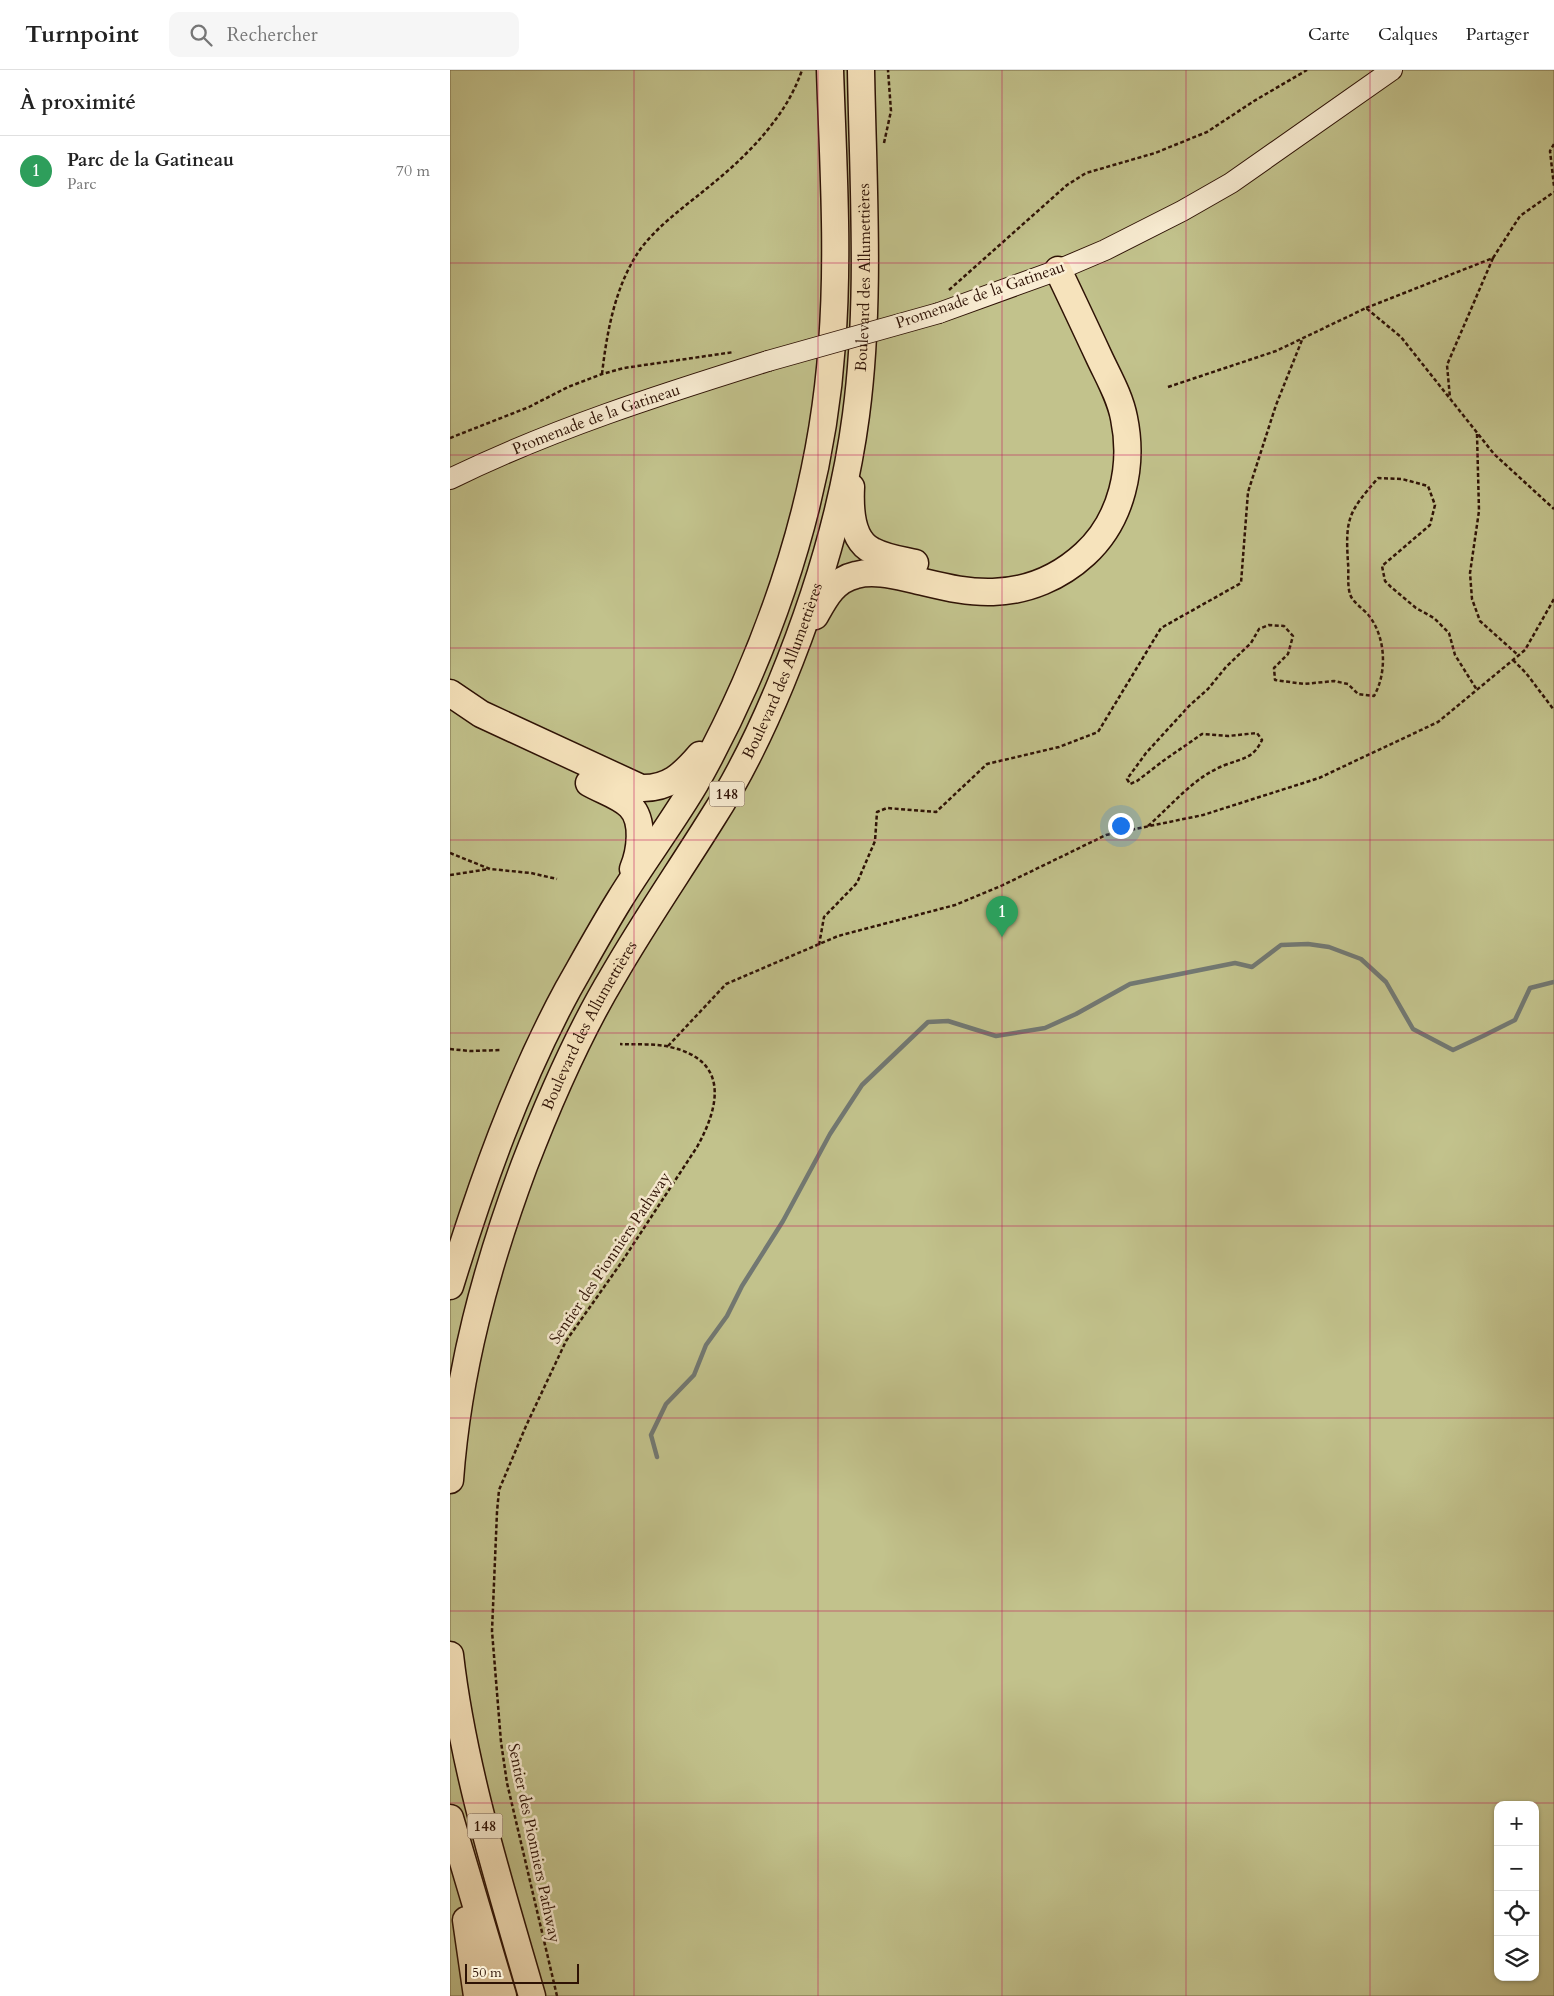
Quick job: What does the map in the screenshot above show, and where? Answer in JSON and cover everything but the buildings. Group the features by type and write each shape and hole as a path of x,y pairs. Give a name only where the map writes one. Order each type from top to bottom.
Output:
{"highway":[{"name":"Boulevard des Allumettières","path":"450,1286 496,1150 522,1084 567,992 619,900 694,784 726,724 748,677 781,591 806,505 824,419 833,342 830,70"},
{"name":"Boulevard des Allumettières","path":"450,1480 458,1408 474,1321 500,1231 545,1111 590,1017 613,975 732,786 763,723 795,649 829,543 852,444 861,366 865,286 861,70"},
{"path":"852,444 850,498 854,524 864,546 873,551 967,575 992,577 1006,576 1034,567 1048,561 1073,544 1089,526 1109,484 1112,468 1112,440 1107,414 1100,393 1051,273"},
{"path":"795,649 828,594 837,584 857,574 880,573 956,590 982,592 1025,588 1066,569 1088,551 1108,526 1118,503 1126,471 1127,441 1125,422 1115,391 1051,273"},
{"path":"450,693 482,714 641,788 652,788 676,780 726,724"},
{"path":"450,713 462,722 552,764 630,806 636,817 640,841 639,855 619,900"},
{"name":"148","path":"450,1654 464,1741 503,1895 532,1996"},
{"name":"148","path":"450,1818 503,1996"},
{"path":"450,1838 470,1939 476,1996"}],"street":[{"name":"Promenade de la Gatineau","path":"450,479 545,436 647,399 768,361 939,313 1051,273 1140,233 1231,183 1392,70"}],"path":[{"path":"602,374 614,306 620,286 640,250 669,219 714,183 768,130 790,98 802,70"},
{"path":"863,156 885,142 890,111 888,70"},
{"path":"947,292 1067,185 1086,173 1155,153 1207,132 1254,101 1307,70"},
{"path":"1554,144 1550,151 1554,186"},
{"path":"1450,400 1447,365 1493,258 1520,216 1554,192"},
{"path":"1168,387 1276,351 1366,308 1493,258"},
{"path":"1366,308 1401,337 1494,454 1554,509"},
{"path":"819,944 824,917 857,883 872,850 875,842 877,812 887,808 936,812 987,764 1059,747 1098,732 1161,628 1241,583 1248,492 1276,405 1302,340"},
{"path":"450,438 529,407 602,374 624,368 737,351"},
{"path":"1477,433 1479,511 1470,573 1472,599 1480,622 1518,655"},
{"path":"1148,826 1197,780 1257,751 1262,740 1257,732 1228,736 1202,734 1137,781 1130,784 1127,780 1146,754 1188,706 1208,689 1226,667 1251,643 1259,629 1269,625 1284,626 1294,636 1288,654 1274,668 1275,680 1304,684 1334,681 1348,684 1358,694 1374,696 1380,685 1383,655 1370,618 1350,595 1347,526 1352,511 1378,478 1402,479 1428,486 1435,505 1430,525 1382,566 1385,581 1416,608 1434,618 1449,632 1455,655 1477,690"},
{"path":"668,1046 726,984 838,936 955,905 1001,886 1106,835 1203,814 1319,778 1438,722 1525,650 1554,599"},
{"path":"1513,660 1526,673 1554,710"},
{"path":"450,853 490,869"},
{"path":"450,875 490,869 531,873 557,879"},
{"name":"Sentier des Pionniers Pathway","path":"557,1996 509,1792 501,1742 492,1630 496,1512 500,1490 511,1460 566,1341 621,1263 697,1146 706,1130 715,1096 712,1076 703,1061 687,1052 668,1046 620,1044"},
{"path":"450,1049 470,1051 501,1050"}],"green space":[{"path":"450,70 1554,70 1554,1996 450,1996"}],"waterway":[{"path":"657,1457 651,1435 666,1404 694,1375 706,1345 727,1316 742,1286 783,1221 830,1134 862,1085 928,1022 948,1021 996,1036 1045,1028 1076,1014 1130,984 1235,963 1252,967 1281,945 1308,944 1329,947 1361,959 1386,982 1413,1029 1453,1050 1515,1020 1530,988 1554,982"}],"place":[{"name":"Parc de la Gatineau","path":"1002,937"}]}
